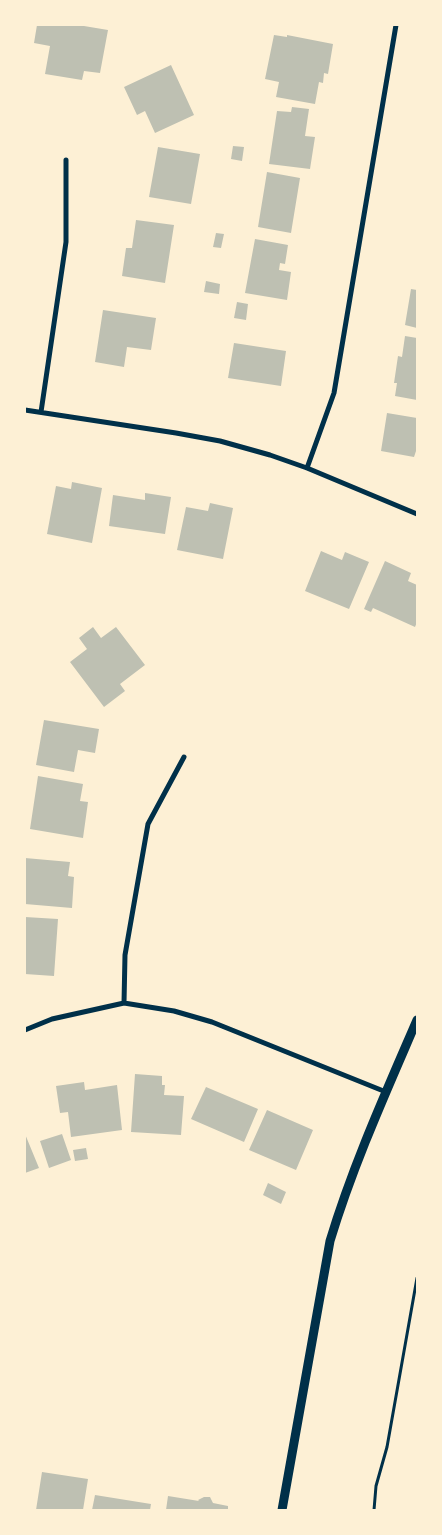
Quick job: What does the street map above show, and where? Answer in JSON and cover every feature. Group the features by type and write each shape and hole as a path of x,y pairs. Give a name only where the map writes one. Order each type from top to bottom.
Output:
{"street":[{"path":"307,468 334,392 396,25"},
{"path":"41,412 66,242 66,160"},
{"path":"25,410 176,432 220,441 307,468 417,514"},
{"path":"124,1003 125,955 148,824 184,757"},
{"path":"25,1030 52,1019 124,1003 174,1011 212,1022 386,1092"},
{"path":"282,1510 330,1241 346,1194 386,1092 417,1020"}],"path":[{"path":"374,1510 376,1486 387,1447 417,1278"}],"building":[{"path":"37,25 78,25 108,30 100,73 84,71 82,80 45,74 50,46 34,43"},
{"path":"274,35 287,37 287,35 333,44 328,74 324,73 323,83 319,82 315,104 276,97 279,82 265,79"},
{"path":"171,65 194,115 155,133 145,111 137,115 124,87"},
{"path":"292,107 309,109 305,136 315,137 310,169 269,164 277,111 291,112"},
{"path":"233,146 244,147 242,161 231,159"},
{"path":"158,147 200,154 191,204 149,197"},
{"path":"267,172 300,178 291,233 258,227"},
{"path":"136,220 174,225 165,283 122,276 126,248 132,248"},
{"path":"216,233 224,234 221,248 213,247"},
{"path":"255,239 288,245 285,264 280,263 279,270 291,272 287,300 245,293"},
{"path":"206,281 220,284 219,294 204,292"},
{"path":"411,289 417,290 417,328 405,325"},
{"path":"237,302 248,304 246,320 234,318"},
{"path":"103,310 156,318 151,350 127,347 124,367 95,362"},
{"path":"405,336 417,338 417,400 395,396 397,383 394,383 398,356 402,357"},
{"path":"234,343 286,351 281,386 228,378"},
{"path":"387,413 417,418 417,448 414,457 381,451"},
{"path":"72,482 102,488 92,543 47,534 56,486 71,489"},
{"path":"145,493 171,497 165,534 109,526 113,495 145,500"},
{"path":"210,503 233,508 223,559 177,550 186,507 208,511"},
{"path":"321,551 342,560 345,552 369,562 349,609 305,591"},
{"path":"385,561 411,573 408,581 417,585 417,622 415,627 373,608 371,612 364,609"},
{"path":"93,627 101,638 116,627 145,665 120,684 125,691 104,707 70,662 87,649 79,638"},
{"path":"44,720 99,729 95,753 78,750 74,772 36,765"},
{"path":"38,776 83,784 80,801 88,802 83,838 30,829"},
{"path":"25,858 70,862 68,876 74,877 72,908 25,904"},
{"path":"25,917 58,919 54,976 25,974"},
{"path":"135,1074 162,1076 162,1085 165,1085 164,1095 184,1096 181,1135 131,1132"},
{"path":"84,1082 85,1090 117,1085 122,1130 71,1137 68,1112 60,1113 56,1086"},
{"path":"206,1087 258,1109 244,1142 191,1119"},
{"path":"267,1110 313,1130 296,1170 249,1150"},
{"path":"25,1134 39,1168 25,1173"},
{"path":"62,1134 71,1160 49,1168 40,1141"},
{"path":"86,1148 88,1159 75,1161 73,1150"},
{"path":"268,1183 286,1192 281,1204 263,1195"},
{"path":"42,1472 88,1479 83,1510 36,1510"},
{"path":"95,1495 151,1504 150,1510 92,1510"},
{"path":"168,1496 199,1501 204,1497 210,1497 213,1503 228,1506 228,1510 166,1510"}]}
